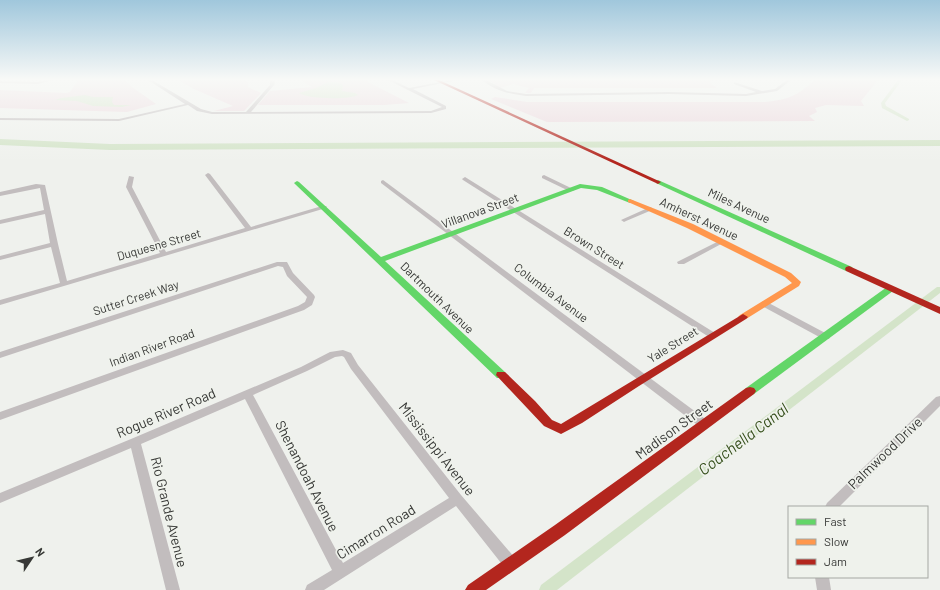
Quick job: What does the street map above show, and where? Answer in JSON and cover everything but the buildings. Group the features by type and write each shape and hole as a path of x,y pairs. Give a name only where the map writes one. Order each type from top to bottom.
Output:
{"street":[{"path":"0,119 119,120 174,108"},
{"path":"195,108 212,113 412,113 444,108"},
{"path":"249,113 253,108"},
{"name":"Miles Avenue","path":"496,108 937,309"},
{"path":"208,175 249,229"},
{"path":"130,177 129,187 164,255"},
{"path":"544,177 571,190"},
{"name":"Brown Street","path":"465,179 712,335"},
{"name":"Columbia Avenue","path":"383,182 704,424"},
{"name":"Dartmouth Avenue","path":"297,183 531,404 548,424 561,429"},
{"name":"Villanova Street","path":"380,260 588,185"},
{"name":"Amherst Avenue","path":"588,185 690,226 788,275 797,282"},
{"path":"0,194 31,186 42,186 44,188 54,244 64,284"},
{"name":"Duquesne Street","path":"0,303 324,207"},
{"path":"624,220 650,209"},
{"path":"0,222 48,211"},
{"path":"681,262 721,242"},
{"path":"0,258 54,244"},
{"name":"Indian River Road","path":"0,416 306,305 311,300 311,297 290,274 286,266 280,263"},
{"name":"Sutter Creek Way","path":"0,355 280,263"},
{"name":"Yale Street","path":"561,429 567,427 589,411 712,335 795,286 797,282"},
{"name":"Madison Street","path":"473,590 510,563 560,530 704,424 826,337 890,288"},
{"path":"765,304 826,337"},
{"name":"Rogue River Road","path":"0,498 304,369 333,354 343,353"},
{"name":"Mississippi Avenue","path":"343,353 348,355 354,367 457,499 510,563"},
{"name":"Shenandoah Avenue","path":"247,393 340,572"},
{"name":"Palmwood Drive","path":"832,506 940,400"},
{"name":"Rio Grande Avenue","path":"135,442 173,590"},
{"name":"Cimarron Road","path":"312,590 457,499"},
{"path":"822,578 824,590"}],"shaded area":[{"path":"0,108 143,108 127,112"},
{"path":"227,108 247,108 244,111 214,111"},
{"path":"512,108 817,108 815,108 817,112 809,116 815,121 547,122"}],"waterway":[{"name":"Coachella Canal","path":"885,108 907,120"},
{"path":"0,142 110,147 940,143"},
{"name":"Coachella Canal","path":"546,590 940,289"}],"traffic: fast":[{"path":"658,182 849,269"},
{"path":"297,183 501,375"},
{"path":"380,260 580,186 599,188 630,201"},
{"path":"750,391 890,289"}],"traffic: slow":[{"path":"630,201 690,226 788,275 797,282 795,286 743,317"}],"traffic: jam":[{"path":"496,108 658,182"},
{"path":"849,269 940,311"},
{"path":"501,375 548,423 561,429 578,420 635,383 743,317"},
{"path":"473,590 560,530 750,391"}]}
